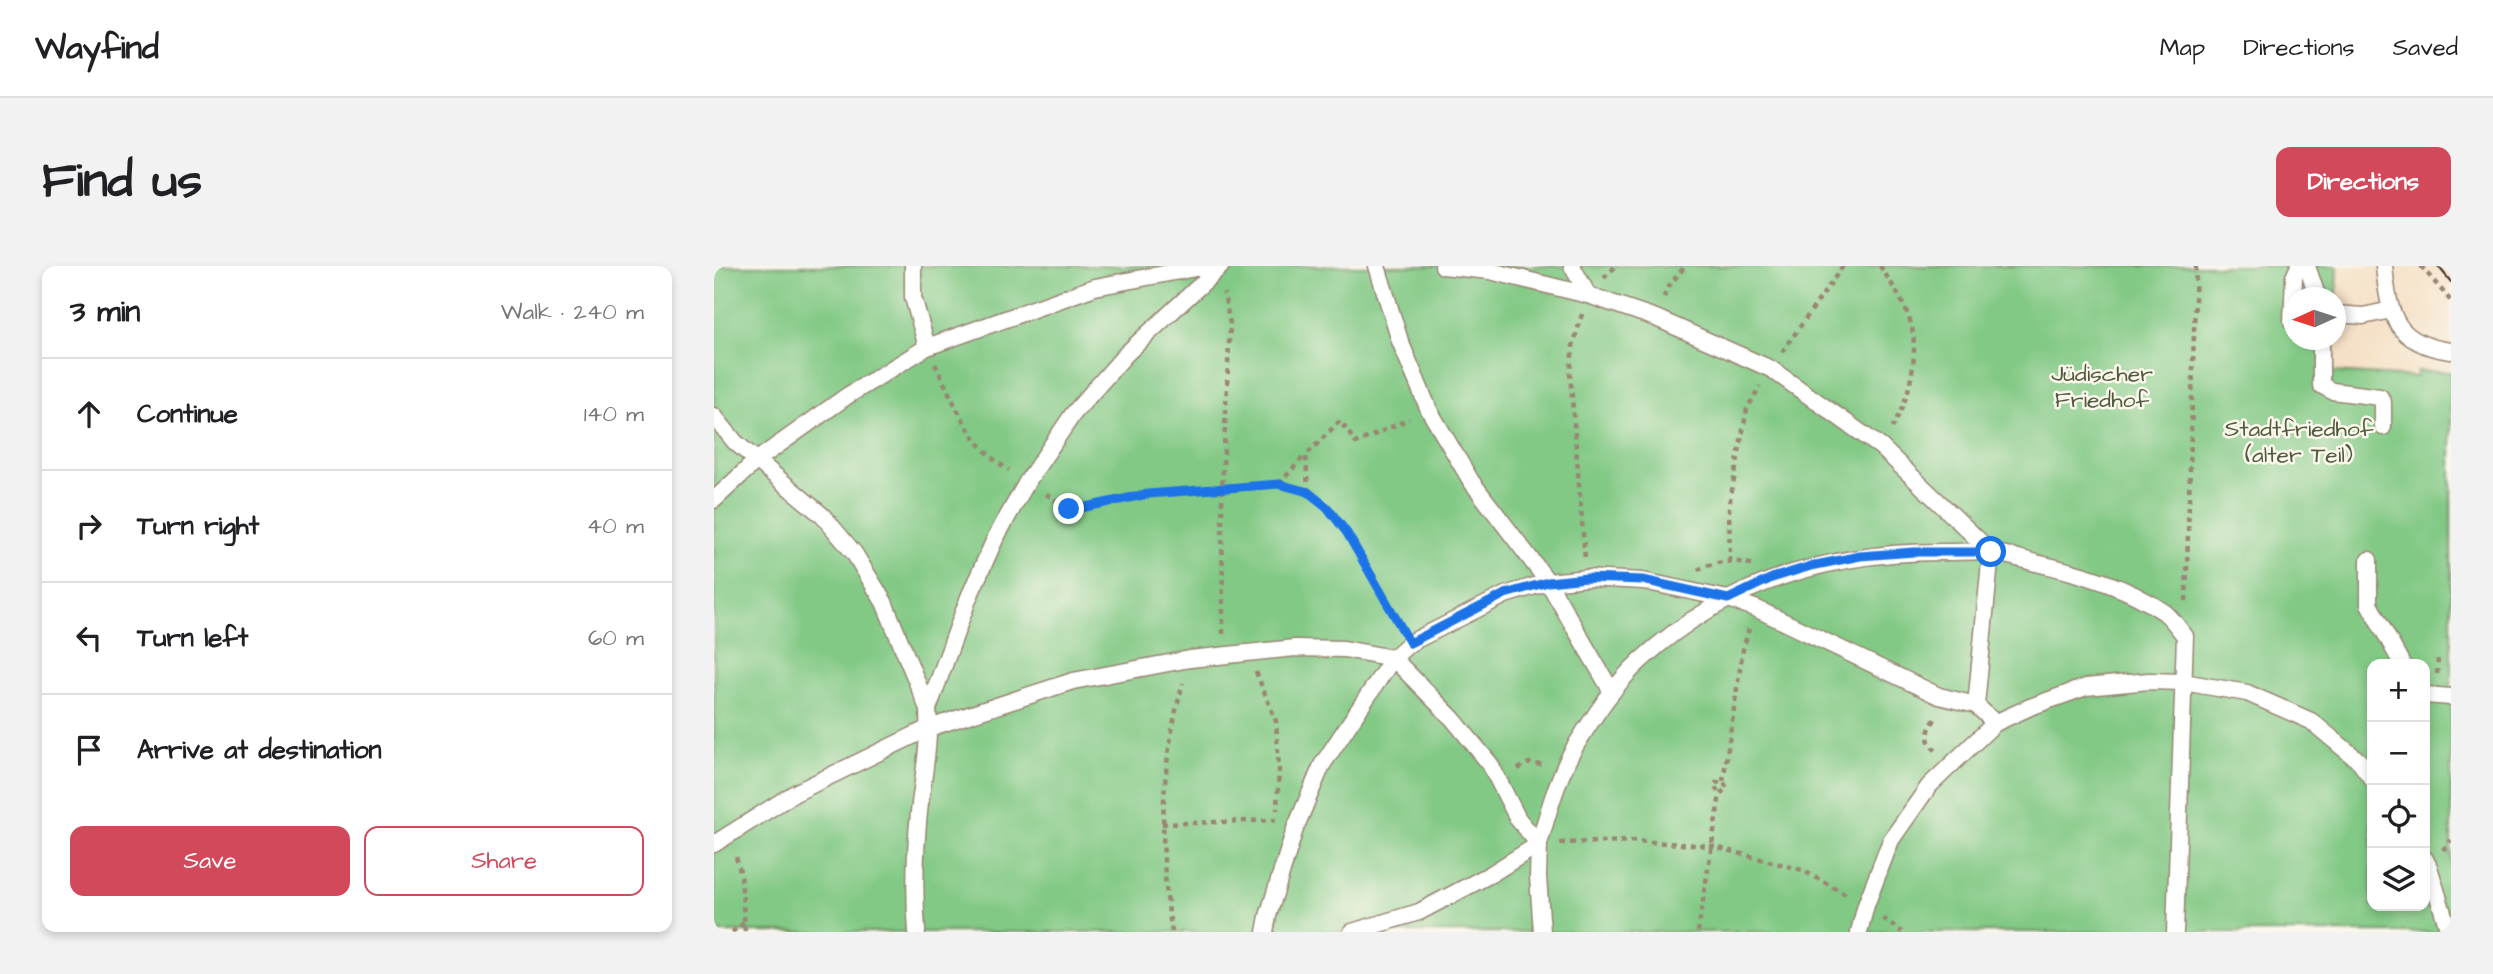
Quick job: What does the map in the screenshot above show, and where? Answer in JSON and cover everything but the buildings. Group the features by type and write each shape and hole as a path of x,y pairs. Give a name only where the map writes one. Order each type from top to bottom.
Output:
{"lane":[{"path":"913,266 913,297 927,347"},
{"path":"714,500 757,460 847,397 927,347 1095,287 1207,272 1221,266"},
{"path":"1377,266 1400,341 1429,410 1471,481 1548,582 1612,692"},
{"path":"1443,266 1490,271 1588,295 1656,318 1771,369 1881,447 1991,552"},
{"path":"1572,266 1588,295"},
{"path":"2294,287 2299,266 2307,266 2314,287"},
{"path":"2384,266 2391,310 2399,327 2413,340 2427,347 2451,351"},
{"path":"928,709 969,597 995,540 1027,482 1073,414 1126,354 1207,272"},
{"path":"2346,315 2363,316 2391,310"},
{"path":"2321,350 2321,386 2332,391 2380,397 2383,402 2383,427"},
{"path":"714,416 736,442 823,516 854,553 884,602 928,709 929,728 919,816 914,899 917,932"},
{"path":"1542,932 1538,877 1539,844 1551,802 1574,747 1612,692 1639,661 1680,628 1728,599 1772,578 1811,566 1860,556 1914,552 1991,552 2063,569 2125,590 2166,613 2185,636 2175,932"},
{"path":"1976,705 1991,552"},
{"path":"2369,560 2369,604 2399,659"},
{"path":"1265,932 1295,829 1322,765 1393,658 1410,643 1505,594 1548,582 1587,578 1643,580 1728,599 1755,608 1939,696 1976,705 1995,723"},
{"path":"720,840 795,793 929,728 1073,681 1190,659 1295,648 1344,649 1393,658 1461,728 1490,764 1518,819 1539,844"},
{"path":"1859,932 1866,905 1891,840 1929,786 1995,723 2086,687 2149,681 2183,682 2247,693 2311,721 2359,761 2367,772"},
{"path":"2430,695 2451,696"},
{"path":"1352,932 1419,912 1539,844"},
{"path":"2430,870 2448,932"}],"path":[{"path":"1656,318 1669,286 1685,266"},
{"path":"1730,562 1729,506 1747,409 1771,369 1843,266"},
{"path":"1880,266 1898,293 1913,333 1912,376 1902,410 1881,447"},
{"path":"2185,636 2196,266"},
{"path":"2421,268 2451,301"},
{"path":"1207,272 1224,293 1230,324 1222,488 1223,655"},
{"path":"1587,578 1570,373 1573,346 1588,295"},
{"path":"927,347 977,443 994,461 1069,509 1148,494 1222,488 1279,484 1308,492 1327,507 1347,533 1410,643"},
{"path":"1279,484 1340,421 1356,443 1429,410"},
{"path":"1306,455 1308,492"},
{"path":"1682,589 1688,576 1705,566 1730,562 1750,563 1763,569 1772,578"},
{"path":"1698,932 1720,794 1727,788 1723,781 1743,649 1755,608"},
{"path":"1247,653 1276,721 1279,770 1277,820"},
{"path":"1172,932 1163,864 1162,824 1166,775 1178,703 1190,659"},
{"path":"1953,700 1948,709 1928,727 1927,737 1931,747 1953,763"},
{"path":"1505,794 1511,776 1529,763 1541,764 1553,770 1560,782"},
{"path":"1720,794 1714,786 1723,781"},
{"path":"1162,824 1277,820 1295,829"},
{"path":"720,840 735,850 741,875 745,932"},
{"path":"1539,844 1635,841 1712,846 1802,870 1866,905"},
{"path":"733,932 744,922"}],"green space":[{"path":"714,266 2338,266 2337,287 2283,287 2283,350 2333,350 2332,372 2417,377 2417,371 2451,372 2451,932 714,932"}],"tram line":[{"path":"2438,266 2451,282"}],"route":[{"path":"1069,509 1148,494 1279,484 1308,492 1327,507 1347,533 1410,643 1505,594 1548,582 1587,578 1643,580 1728,599 1772,578 1811,566 1860,556 1914,552 1991,552"}],"park label":[{"name":"Jüdischer Friedhof","path":"2102,387"},
{"name":"Stadtfriedhof (alter Teil)","path":"2299,442"}]}
